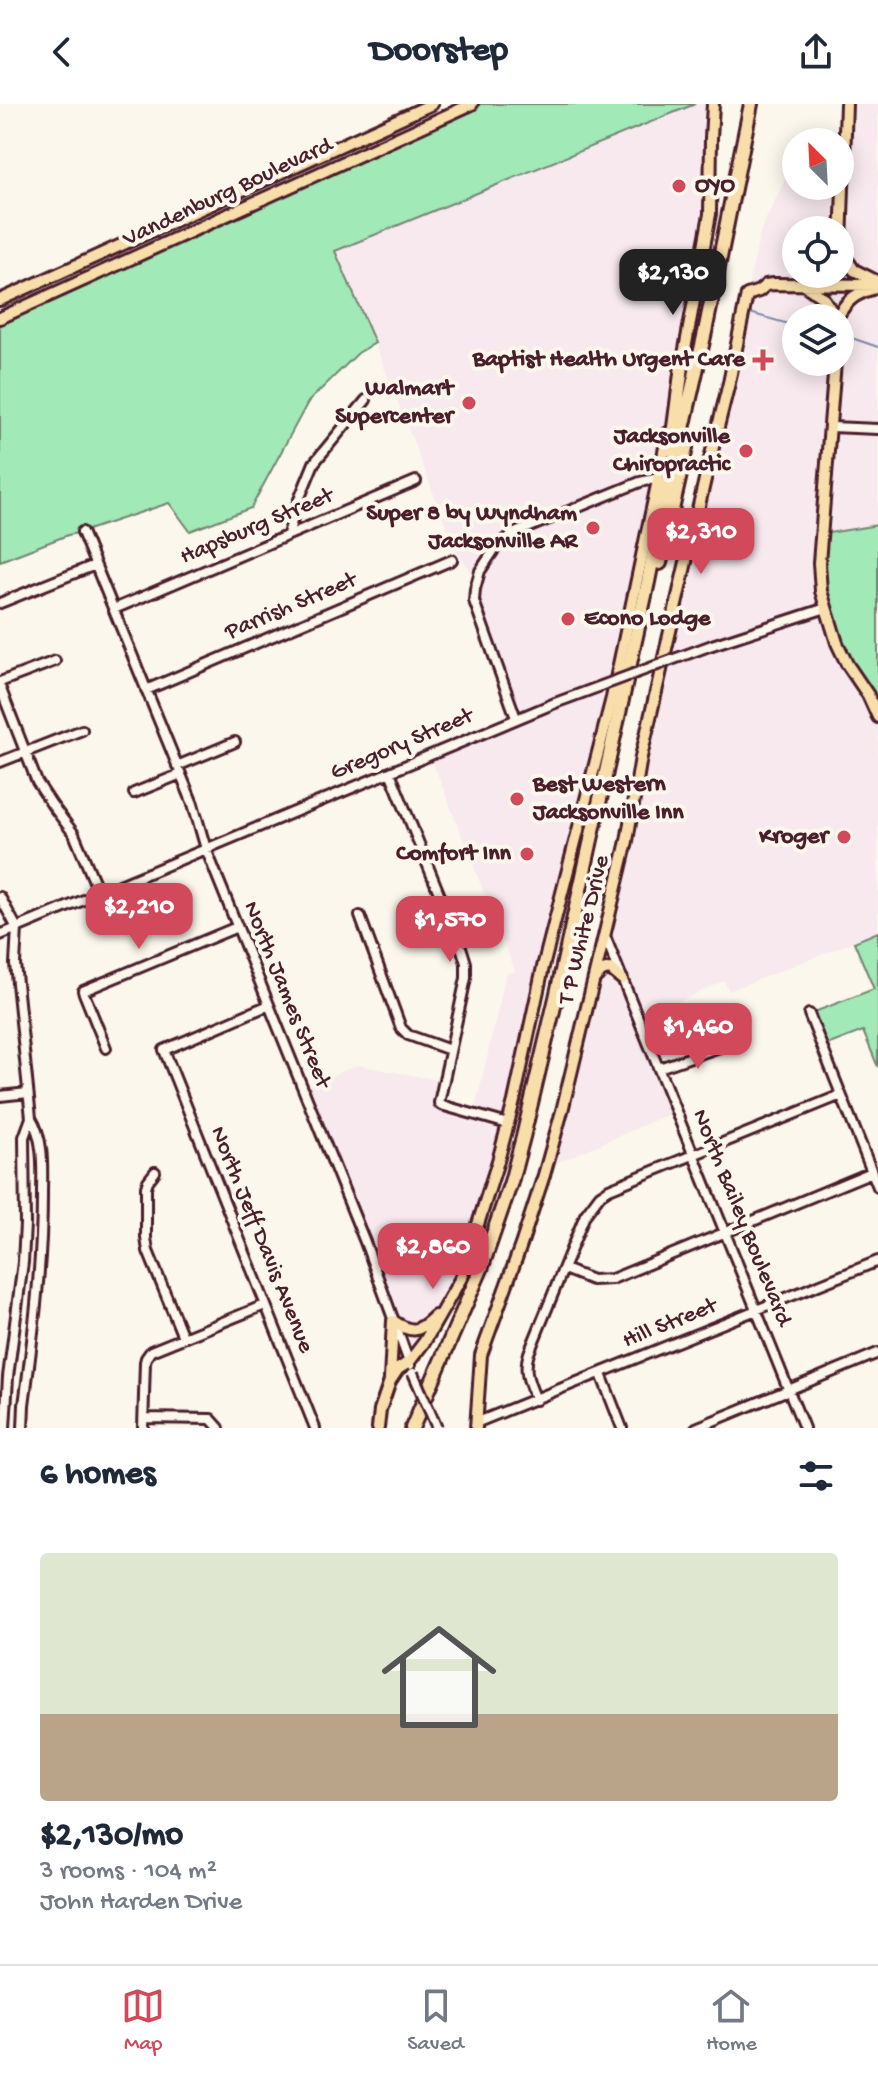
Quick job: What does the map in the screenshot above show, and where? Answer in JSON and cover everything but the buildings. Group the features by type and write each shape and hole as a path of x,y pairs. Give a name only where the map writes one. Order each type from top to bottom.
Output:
{"highway":[{"path":"666,490 680,442 754,104"},
{"path":"422,1428 495,1249 526,1153 717,309 739,205 754,104"},
{"path":"412,1428 481,1269 523,1137 645,597 666,490 682,366"}],"main road":[{"name":"Vandenburg Boulevard","path":"0,300 432,104"},
{"path":"378,1428 380,1410 390,1381 398,1369 411,1368 461,1278 508,1124 543,967 612,698 682,366 710,214 713,104"},
{"name":"Vandenburg Boulevard","path":"0,318 469,105"},
{"path":"842,216 846,108"},
{"path":"257,183 263,198"},
{"path":"854,270 878,285"},
{"name":"T P White Drive","path":"854,280 878,285"},
{"name":"T P White Drive","path":"477,1425 481,1355 521,1245 562,1111 627,841 641,757 735,360 747,295 766,285 782,285"},
{"path":"845,304 857,293 878,285"},
{"path":"811,288 827,304"},
{"path":"834,376 819,570 821,591 843,656 878,717"},
{"path":"594,980 602,971 610,969 622,979"},
{"path":"393,1321 416,1330 443,1309"},
{"path":"390,1381 393,1321"}],"street":[{"path":"288,535 314,463 366,400"},
{"path":"831,427 878,429"},
{"path":"516,718 474,601 480,571 496,547 515,533 640,482 659,478"},
{"name":"Hapsburg Street","path":"114,609 416,481"},
{"name":"North James Street","path":"82,532 179,770 206,849 437,1428"},
{"name":"Parrish Street","path":"146,690 452,560"},
{"path":"0,603 95,565"},
{"name":"Gregory Street","path":"0,935 516,718 712,645 826,608"},
{"path":"55,661 0,685 43,793 74,834 99,893"},
{"path":"0,762 82,730"},
{"path":"134,793 235,742"},
{"path":"390,772 464,955 466,978 439,1103 508,1124"},
{"path":"0,897 17,928 15,964 28,1093 41,1155 40,1263 23,1428"},
{"path":"360,916 401,1028 408,1035 450,1050"},
{"path":"106,1048 83,991 237,927"},
{"name":"North Bailey Boulevard","path":"604,935 804,1428"},
{"name":"North Jeff Davis Avenue","path":"269,1005 164,1050 315,1428"},
{"path":"809,1014 878,1187"},
{"path":"659,1068 726,1045"},
{"path":"0,1096 28,1093"},
{"path":"536,1400 525,1365 585,1215 600,1195 841,1095"},
{"path":"5,1428 23,1262 24,1137 31,1118"},
{"path":"155,1172 146,1187 146,1242 183,1337"},
{"path":"564,1269 586,1278 605,1280 872,1172"},
{"name":"Hill Street","path":"477,1425 878,1261"},
{"path":"23,1262 40,1263"},
{"path":"143,1428 146,1358 154,1349 265,1305"},
{"path":"696,1428 878,1353"},
{"path":"10,1363 28,1365"},
{"path":"601,1374 622,1428"},
{"path":"144,1418 211,1419 219,1428"}],"shaded area":[{"path":"695,104 713,104 710,214 654,499 508,1124 457,1277 409,1362 302,1088 358,1065 443,1081 439,1103 474,1115 506,974 515,971 430,755 515,719 478,614 477,579 454,548 364,316 334,251"},
{"path":"849,104 878,104 878,525 822,534 878,717 878,932 729,991 724,981 639,1020 676,1111 547,1167 560,1119 761,230 782,186 782,200 854,200 854,128 846,128"}],"green space":[{"path":"472,104 695,104 335,251 375,343 358,353 308,402 251,508 190,531 169,503 68,535 0,561 0,318"},
{"path":"878,525 878,717 847,664 821,591 822,534"},
{"path":"878,932 878,1067 863,1031 822,1047 809,1014 874,989 854,942"}],"waterway":[{"path":"746,312 782,322"},
{"path":"854,339 878,347"}],"place":[{"name":"OYO","path":"679,186"},
{"name":"Baptist Health Urgent Care","path":"763,360"},
{"name":"Walmart Supercenter","path":"469,403"},
{"name":"Jacksonville Chiropractic","path":"746,451"},
{"name":"Super 8 by Wyndham Jacksonville AR","path":"593,528"},
{"name":"Econo Lodge","path":"568,619"},
{"name":"Best Western Jacksonville Inn","path":"517,799"},
{"name":"Kroger","path":"844,837"},
{"name":"Comfort Inn","path":"527,854"}]}
